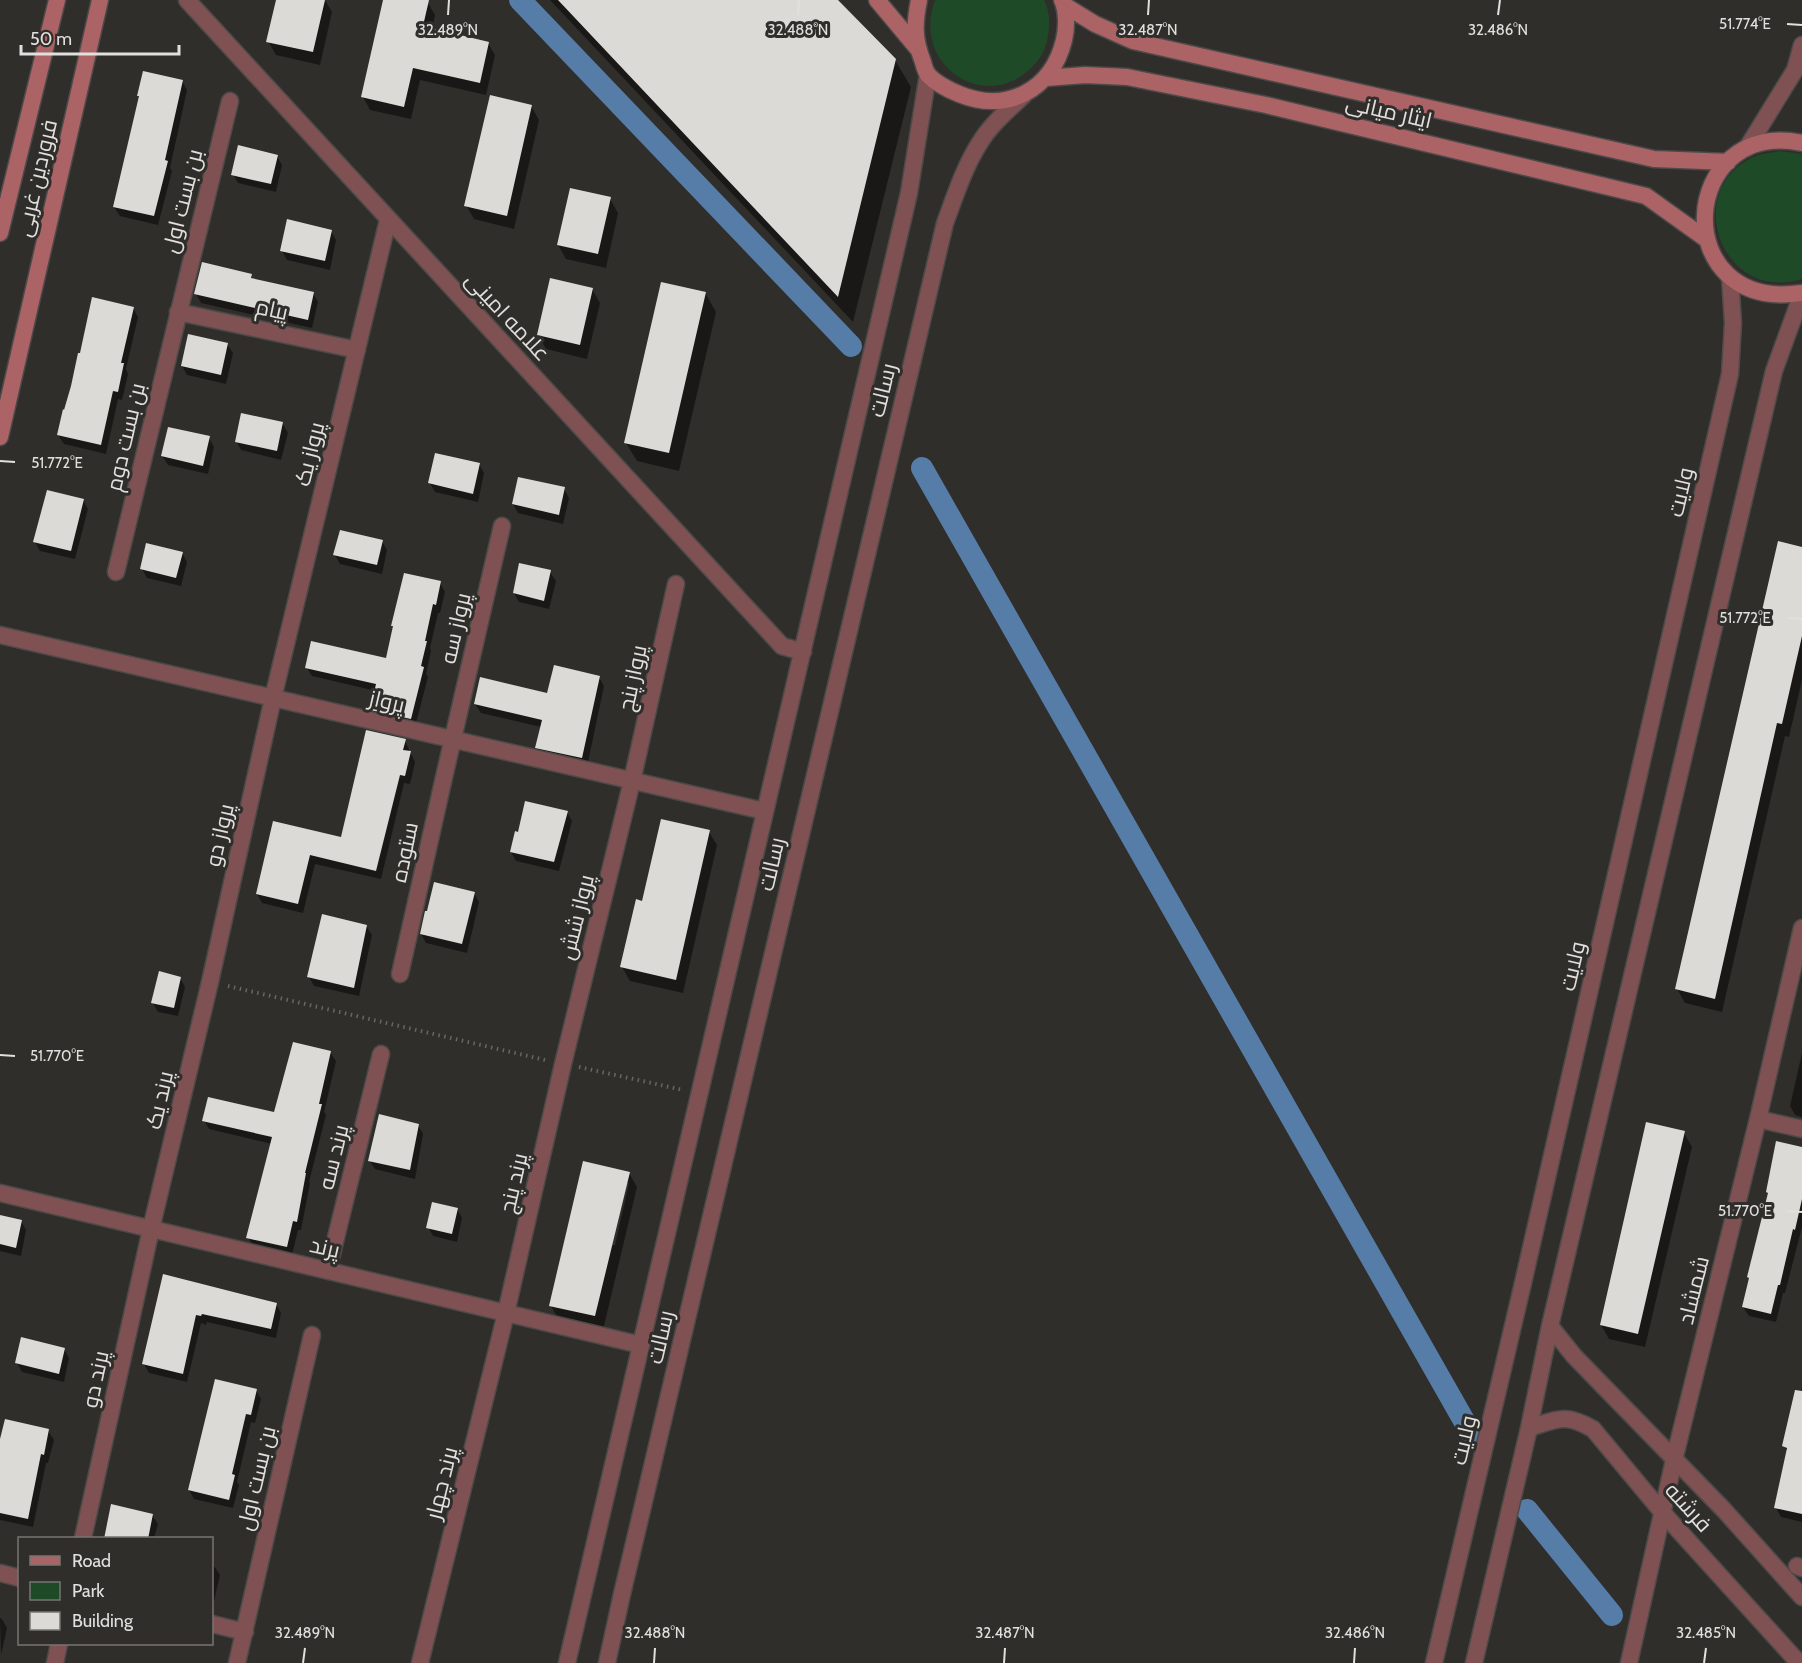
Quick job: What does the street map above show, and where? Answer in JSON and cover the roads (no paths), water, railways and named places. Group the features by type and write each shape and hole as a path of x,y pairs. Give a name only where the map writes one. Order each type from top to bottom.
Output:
{"main road":[{"name":"فروردین غربی","path":"0,233 57,0"},
{"name":"فروردین غربی","path":"0,437 100,0"},
{"path":"877,0 918,50"},
{"path":"919,0 914,24 918,50 927,74 950,91 974,101 1000,102 1024,95 1046,78 1060,56 1066,31 1063,2"},
{"name":"ایثار میانی","path":"1063,2 1095,24 1133,42 1654,159 1728,162"},
{"name":"ایثار میانی","path":"1046,78 1085,75 1127,77 1266,105 1634,193 1646,196 1706,239"},
{"path":"1802,143 1783,140 1764,142 1747,148 1728,162 1714,178 1707,197 1704,218 1706,239 1716,260 1730,277 1746,287 1765,294 1783,296 1802,293"}],"street":[{"name":"علامه امینی","path":"187,0 782,646 803,652"},
{"path":"1747,148 1795,70 1802,45"},
{"name":"رسالت","path":"567,1663 909,193 927,74"},
{"name":"رسالت","path":"607,1663 843,649 945,223 979,143 1000,117 1024,95"},
{"name":"بن بست اول","path":"178,312 230,101"},
{"name":"پرواز یک","path":"273,698 388,220"},
{"name":"ولایت","path":"1434,1663 1730,374 1733,323 1730,277"},
{"path":"1474,1663 1529,1428 1550,1326 1774,371 1802,293"},
{"name":"پیام","path":"178,312 357,350"},
{"name":"بن بست دوم","path":"116,572 178,312"},
{"name":"پرواز سه","path":"453,740 502,526"},
{"name":"پرواز پنج","path":"632,781 676,584"},
{"name":"پرواز","path":"0,635 764,812"},
{"name":"پرواز دو","path":"210,982 273,698"},
{"name":"ستوده","path":"400,974 453,740"},
{"name":"پرواز شش","path":"563,1064 632,781"},
{"name":"شمشاد","path":"1629,1663 1674,1460 1758,1119 1797,975 1802,928"},
{"name":"پرند یک","path":"151,1229 210,982"},
{"name":"پرند سه","path":"328,1270 381,1054"},
{"name":"پرند پنج","path":"506,1313 563,1064"},
{"path":"1758,1119 1802,1129"},
{"name":"پرند","path":"0,1192 640,1345"},
{"name":"پرند دو","path":"83,1537 151,1229"},
{"name":"پرند چهار","path":"420,1663 506,1313"},
{"name":"فرشته","path":"1550,1326 1574,1356 1724,1510 1802,1597"},
{"name":"بن بست اول","path":"245,1632 312,1335"},
{"name":"فرشته","path":"1529,1428 1560,1419 1577,1420 1593,1429 1662,1512 1799,1663"},
{"path":"0,1573 18,1578"},
{"path":"213,1624 245,1632 237,1663"},
{"path":"55,1663 59,1645"}],"waterway":[{"path":"520,0 851,346"},
{"path":"922,468 1471,1433"},
{"path":"1527,1510 1612,1615"}]}
